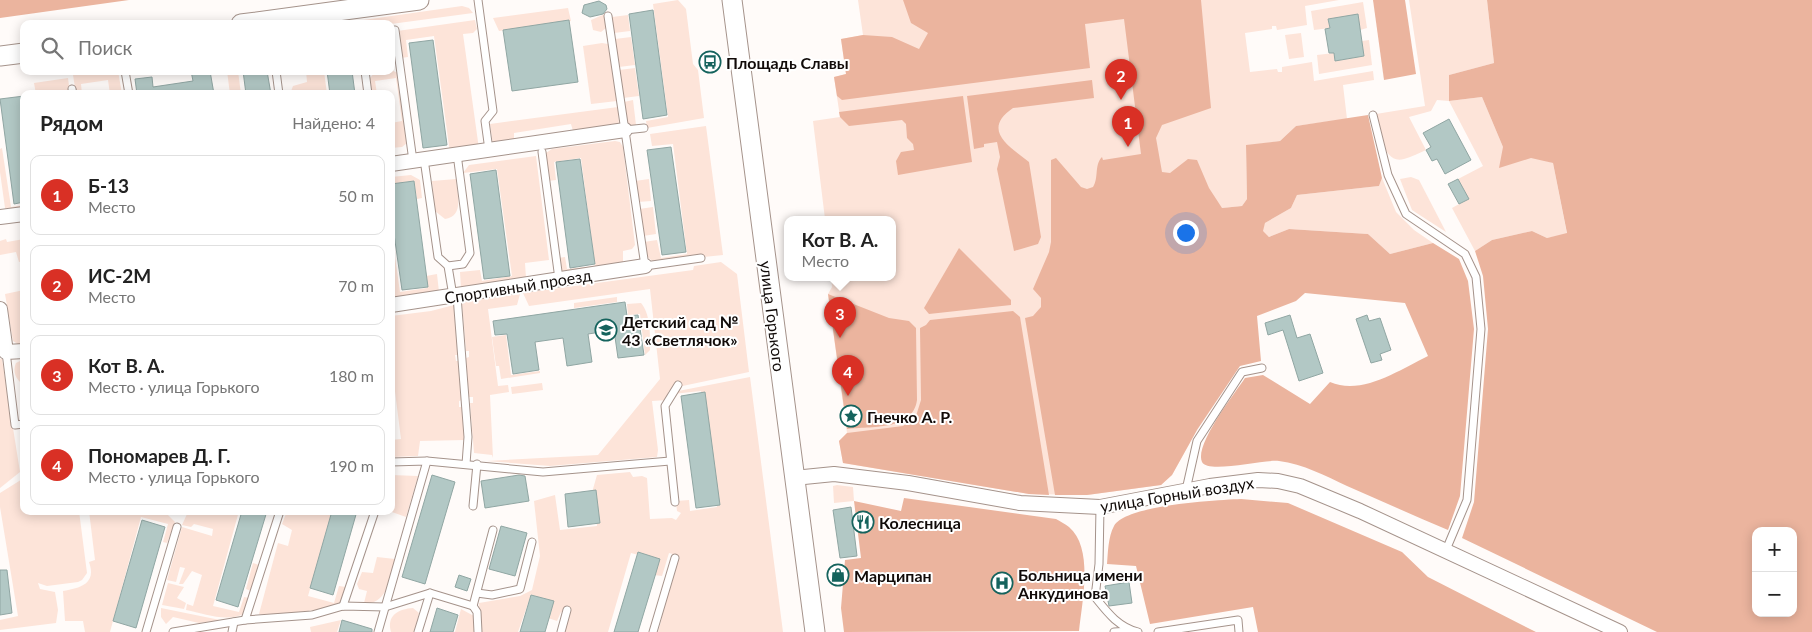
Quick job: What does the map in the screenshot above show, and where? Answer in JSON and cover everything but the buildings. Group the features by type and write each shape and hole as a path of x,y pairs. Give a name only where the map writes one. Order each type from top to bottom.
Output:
{"main road":[{"path":"272,20 419,0"},
{"name":"улица Горького","path":"732,0 815,632"},
{"path":"0,56 20,54"}],"street":[{"path":"395,163 625,130"},
{"path":"0,215 20,214"},
{"name":"Спортивный проезд","path":"395,304 455,296 472,291 645,266"},
{"path":"0,309 6,352 20,350"},
{"name":"улица Горный воздух","path":"794,478 834,474 908,483 1020,503 1100,508 1186,490 1258,480 1300,486 1446,550 1620,632"}],"lane":[{"path":"478,0 493,112 485,121 489,150"},
{"path":"608,16 645,266 701,258"},
{"path":"395,30 418,160 438,257 448,266 455,296 468,437 466,464"},
{"path":"126,75 128,90"},
{"path":"277,75 278,90"},
{"path":"366,75 367,90"},
{"path":"1373,116 1388,175 1406,214 1465,254 1476,277 1481,329 1467,500 1446,550"},
{"path":"625,130 644,128"},
{"path":"542,152 559,279"},
{"path":"448,266 463,264 470,252 457,154"},
{"path":"6,352 15,425 20,424"},
{"path":"1186,490 1197,441 1242,372 1262,368"},
{"path":"675,502 665,406 678,384"},
{"path":"378,632 427,461"},
{"path":"395,462 427,461 476,464 543,472 670,461"},
{"path":"473,506 476,464"},
{"path":"1100,508 1099,564 1094,597 1110,616 1130,631"},
{"path":"245,620 279,515"},
{"path":"343,606 374,515"},
{"path":"146,632 177,527"},
{"path":"473,606 493,530"},
{"path":"477,593 492,595 520,589 532,542"},
{"path":"653,632 675,558"},
{"path":"418,632 430,593"},
{"path":"173,632 245,620 312,615 343,606 385,607 430,593 473,606 477,612 478,632"},
{"path":"561,632 567,610"},
{"path":"1158,632 1238,620 1239,632"},
{"path":"232,632 234,622"},
{"path":"1114,632 1138,632"}],"shaded area":[{"path":"0,0 129,0 0,18"},
{"path":"678,0 686,9 693,64 698,70 704,118 647,128 646,121 668,117 653,4"},
{"path":"858,0 1339,0 1305,6 1307,25 1277,30 1276,26 1272,26 1272,29 1245,33 1250,72 1277,69 1278,72 1282,72 1282,67 1312,62 1314,81 1373,71 1374,80 1343,85 1347,119 1296,126 1280,141 1246,146 1247,199 1242,206 1222,208 1197,430 1172,475 1161,485 1087,495 1029,494 843,463 839,441 847,433 828,294 832,287 831,281 896,281 896,216 825,216 813,121 840,117 834,77 846,74 841,39 863,35"},
{"path":"903,0 1201,0 1211,108 1162,125 1156,138 1162,172 1170,173 1188,159 1197,160 1209,188 1222,208 1242,206 1247,199 1246,145 1280,141 1296,126 1368,115 1382,178 1379,186 1297,195 1291,208 1265,223 1263,231 1269,237 1289,229 1368,234 1390,254 1433,243 1459,259 1468,281 1474,329 1460,496 1448,530 1323,474 1297,465 1272,461 1214,467 1202,462 1201,454 1209,432 1245,378 1263,375 1310,404 1330,382 1355,386 1367,384 1380,380 1428,356 1405,303 1305,293 1296,301 1257,316 1261,361 1240,366 1197,430 1172,475 1161,485 1087,495 1055,495 1025,318 1033,316 1041,307 1041,298 1033,289 1049,252 1051,242 1051,160 1056,158 1081,187 1087,189 1093,187 1095,183 1098,164 1102,157 1103,160 1141,154 1124,19 1085,24 1090,68 842,100 837,96 834,77 846,74 841,39 863,35 892,37 919,49 928,33 911,23"},
{"path":"1373,0 1405,0 1416,74 1384,80"},
{"path":"1409,0 1487,0 1494,63 1449,75 1449,101 1437,100 1431,111 1409,117 1426,150 1404,159 1397,159 1391,156 1383,144 1376,114 1425,106"},
{"path":"1487,0 1812,0 1812,632 1657,632 1462,538 1474,502 1488,329 1483,276 1475,251 1492,240 1532,231 1547,238 1567,233 1553,163 1531,158 1499,168 1503,147 1482,97 1449,101 1449,75 1494,63"},
{"path":"1363,2 1367,28 1360,30 1358,15 1328,19 1330,28 1314,30 1311,11"},
{"path":"462,6 469,8 473,13 395,23 395,20 363,20"},
{"path":"568,8 571,21 499,31 493,18"},
{"path":"605,14 606,28 601,32 593,30 591,20"},
{"path":"628,15 630,31 614,33 612,17"},
{"path":"475,20 477,29 473,33 463,34 479,149 450,153 434,36 406,40 408,57 401,58 397,31"},
{"path":"1301,33 1304,57 1289,59 1285,35"},
{"path":"631,37 635,65 619,67 615,39"},
{"path":"1369,40 1372,65 1319,74 1317,55 1334,53 1335,61 1364,56 1362,41"},
{"path":"608,44 610,49 617,101 591,104 583,46"},
{"path":"635,68 639,96 623,98 619,70"},
{"path":"395,72 398,73 407,143 402,147 395,148 395,122 402,121 396,78 375,81 376,90 372,90 370,78 372,75 395,75"},
{"path":"73,75 119,75 121,90 109,90 108,80 81,84 82,90 75,90"},
{"path":"228,75 239,75 240,90 229,90"},
{"path":"306,75 325,75 326,90 292,90 293,86 307,82"},
{"path":"68,78 70,90 35,90 34,83"},
{"path":"1092,80 1094,98 1013,108 999,123 1001,137 1029,162 1041,237 1038,244 1014,251 997,169 1000,157 997,142 984,144 984,147 974,149 967,96"},
{"path":"963,96 972,162 898,175 896,161 901,152 914,150 913,144 907,138 906,124 902,120 849,126 840,117 839,112"},
{"path":"1482,97 1503,147 1553,163 1567,234 1547,238 1532,231 1492,240 1475,251 1452,208 1468,199 1458,179 1483,166 1449,101"},
{"path":"633,100 636,125 633,126 627,123 624,102"},
{"path":"618,107 619,126 573,131 571,124 514,133 514,140 496,142 493,145 490,124"},
{"path":"706,126 723,255 655,262 647,256 644,242 657,240 661,258 687,254 673,144 652,146 650,134"},
{"path":"615,141 620,142 623,147 635,245 632,249 623,251 623,264 561,273 558,258 565,257 567,269 595,266 581,158 554,162 556,180 548,181 546,153 552,149"},
{"path":"2,148 11,207 20,206 20,211 7,211 5,208 0,172 0,149"},
{"path":"536,156 549,260 525,263 526,278 461,289 460,272 480,270 482,281 512,276 497,169 463,173 469,165"},
{"path":"411,175 420,180 422,198 417,199 414,181 395,183 395,177"},
{"path":"1411,177 1419,180 1446,232 1412,210 1400,179"},
{"path":"1382,178 1396,212 1414,230 1433,243 1390,254 1368,234 1289,229 1269,237 1262,231 1265,223 1291,208 1297,195 1379,186"},
{"path":"456,179 458,209 451,217 445,219 435,211 432,181"},
{"path":"649,179 651,201 638,202 635,181"},
{"path":"653,207 656,234 643,236 639,209"},
{"path":"6,239 7,242 20,240 20,262 16,252 0,255 0,241"},
{"path":"959,248 1011,300 1011,305 929,314 924,308"},
{"path":"395,256 400,292 427,288 426,276 437,274 439,292 395,300"},
{"path":"721,262 737,274 749,372 673,388 668,392 668,400 652,401 658,450 657,457 550,466 487,461 598,455 660,379 650,289 529,306 523,293 693,270 694,266"},
{"path":"20,291 20,345 13,341 5,294"},
{"path":"520,294 517,305 488,309 498,386 508,385 509,392 490,395 493,458 492,455 474,453 470,403 473,403 473,397 469,397 466,358 469,357 469,351 466,351 462,304 468,300"},
{"path":"828,294 889,318 909,321 916,328 917,400 914,410 908,417 889,425 847,429"},
{"path":"617,297 617,302 574,308 574,303"},
{"path":"641,303 647,313 650,332 650,350 645,355 640,314 628,315 627,304"},
{"path":"454,305 458,355 455,355 456,361 459,361 462,400 459,401 459,407 463,407 465,440 420,441 418,456 395,457 395,440 401,439 395,392 395,316 431,311"},
{"path":"1013,311 1020,317 1049,495 1029,494 843,463 839,441 847,433 903,426 916,416 921,400 920,328 930,320"},
{"path":"506,335 511,375 540,371 540,373 501,379 499,366 496,366 492,337"},
{"path":"0,359 2,359 20,472 0,488"},
{"path":"20,361 20,382 14,370 16,363"},
{"path":"750,377 783,632 658,632 662,618 658,617 676,555 669,553 662,576 654,575 658,560 631,553 608,632 563,632 567,613 561,612 557,621 548,618 552,601 531,595 518,632 480,632 479,603 520,596 532,590 540,556 534,501 555,495 560,530 597,526 593,489 597,475 630,472 633,477 642,476 647,478 650,519 672,518 676,520 681,513 677,511 676,501 689,500 690,511 717,507 701,391 673,394 673,392"},
{"path":"542,383 543,390 512,394 511,387"},
{"path":"395,475 418,476 406,517 395,513"},
{"path":"20,480 20,515 80,515 87,573 78,582 47,586 38,583 40,589 55,592 58,610 56,623 0,630 0,620 18,616 0,507 0,493"},
{"path":"833,486 853,487 854,501 834,503"},
{"path":"904,498 1056,519 1069,527 1077,536 1082,548 1084,561 1084,591 1079,631 844,632 841,608 845,560 861,558 854,501 901,511"},
{"path":"1241,499 1288,503 1402,552 1428,577 1536,632 1258,632 1253,607 1150,624 1136,566 1107,564 1109,540 1114,526 1122,519 1135,513 1153,508 1193,502"},
{"path":"89,515 168,515 175,522 167,543 163,542 168,524 141,517 110,632 85,632 83,621 65,621 63,591 85,584 91,575 89,562 95,560"},
{"path":"187,515 238,515 213,606 239,612 244,597 249,598 244,614 223,617 186,610 187,604 193,606 202,575 192,571 183,584 179,584 185,568 180,567 176,582 167,580 182,527 212,536 213,529 194,524 191,527 182,525"},
{"path":"285,515 331,515 308,596 334,603 339,586 346,587 340,607 268,616 259,614 278,543 288,546 292,530 282,524"},
{"path":"377,557 395,559 392,573 383,595 372,603 364,603 367,591 359,589 357,584 362,572 373,573"},
{"path":"253,563 259,565 251,591 246,589"},
{"path":"168,583 184,587 177,598 186,603 184,609 162,605"},
{"path":"161,608 220,620 199,623 173,617 166,624 161,617"},
{"path":"413,608 419,613 415,632 391,632 390,621 392,617 403,610"},
{"path":"461,609 474,616 475,632 455,632"},
{"path":"341,620 337,632 311,632 310,627"}],"place":[{"name":"Площадь Славы","path":"710,62"},
{"name":"ИС-2М","path":"1121,100"},
{"name":"Б-13","path":"1128,147"},
{"name":"Детский сад № 43 «Светлячок»","path":"606,330"},
{"name":"Кот В. А.","path":"840,338"},
{"name":"Пономарев Д. Г.","path":"848,396"},
{"name":"Гнечко А. Р.","path":"851,416"},
{"name":"Колесница","path":"863,522"},
{"name":"Марципан","path":"838,575"},
{"name":"Больница имени Анкудинова","path":"1002,583"}]}
